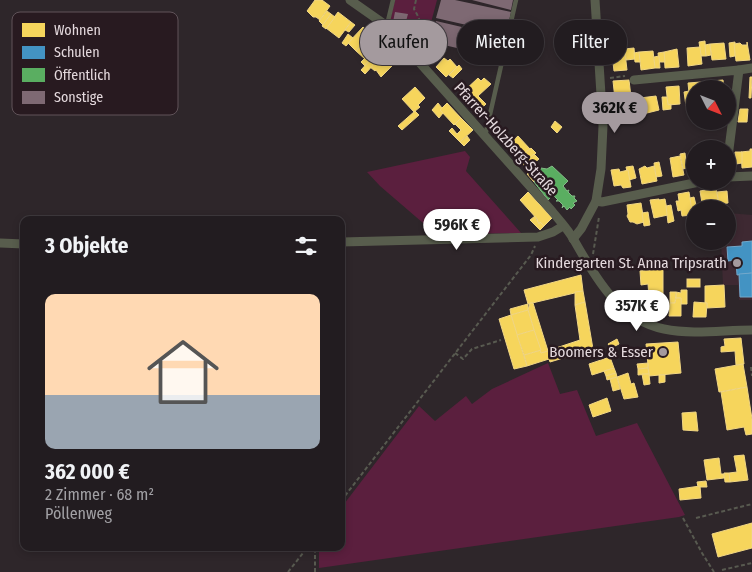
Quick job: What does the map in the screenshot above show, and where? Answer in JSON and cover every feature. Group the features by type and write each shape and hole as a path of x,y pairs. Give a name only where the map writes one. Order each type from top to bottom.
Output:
{"street":[{"name":"Pfarrer-Holzberg-Straße","path":"350,0 378,20"},
{"path":"573,239 599,202 603,126 595,0"},
{"name":"Pfarrer-Holzberg-Straße","path":"421,65 551,210 573,239 607,293 625,310 644,323 664,329 691,332 752,330"},
{"path":"634,80 752,68"},
{"path":"730,140 739,70"},
{"path":"736,177 752,176"},
{"path":"599,202 686,185"},
{"path":"345,242 538,237 563,226"},
{"path":"0,243 20,244"}],"lane":[{"path":"388,20 393,0"},
{"path":"483,135 486,132 516,0"}],"path":[{"path":"416,0 414,9 421,20"},
{"path":"600,79 626,76 634,80"},
{"path":"587,264 592,259 599,202"},
{"path":"345,496 531,254 538,237"},
{"path":"455,352 463,359 472,349 501,340"},
{"path":"751,367 752,376"},
{"path":"696,518 752,504"},
{"path":"683,518 714,572"},
{"path":"288,572 305,551"},
{"path":"315,551 315,572"},
{"path":"722,570 752,563"}],"shaded area":[{"path":"395,0 437,0 432,20 390,20"},
{"path":"465,151 470,157 466,171 521,233 434,234 367,172"},
{"name":"Kindergarten St. Anna Tripsrath","path":"736,214 752,215 752,300 739,300 738,285 723,285 721,250 736,250"},
{"path":"548,363 560,394 577,390 596,436 637,423 685,515 319,568 319,551 345,551 345,503 419,406 435,421 466,396 472,404 492,389"}],"building: Wohnen":[{"path":"315,0 322,0 330,6 320,20 313,17 307,11"},
{"path":"327,11 331,14 323,25 319,21"},
{"path":"338,12 351,22 339,38 326,28"},
{"path":"331,14 335,17 326,29 322,26"},
{"path":"351,22 355,25 349,32 345,30"},
{"path":"360,30 360,46 356,51 348,43"},
{"path":"348,34 353,38 346,46 342,43"},
{"path":"705,41 706,56 701,56 699,42"},
{"path":"735,42 735,56 730,57 729,43"},
{"path":"747,42 750,60 736,61 734,44 747,45"},
{"path":"724,43 726,59 712,60 710,44"},
{"path":"710,44 711,55 706,56 705,45"},
{"path":"360,46 360,55 356,51"},
{"path":"700,47 702,64 688,66 687,48"},
{"path":"634,48 635,59 627,60 627,49"},
{"path":"677,49 679,67 665,68 664,52"},
{"path":"653,51 655,68 641,70 639,52"},
{"path":"639,52 640,62 635,62 634,53"},
{"path":"664,52 665,62 659,62 658,53"},
{"path":"659,56 660,68 655,68 654,57"},
{"path":"450,59 457,67 446,77 436,67 438,65 447,65 447,60"},
{"path":"366,65 373,65 365,74 361,70"},
{"path":"372,65 393,65 381,77 376,70 370,67"},
{"path":"459,65 462,69 453,78 449,75"},
{"path":"613,65 626,65 627,70 614,71"},
{"path":"750,77 752,77 751,98 749,98"},
{"path":"478,78 481,81 484,78 491,84 478,96 486,104 480,110 463,92"},
{"path":"629,80 631,97 615,99 613,81"},
{"path":"679,86 680,104 668,105 666,87"},
{"path":"415,87 425,98 418,105 420,107 414,112 402,99"},
{"path":"656,96 659,110 642,115 640,98"},
{"path":"662,97 667,97 668,105 671,104 671,109 663,110"},
{"path":"641,101 642,115 637,116 636,102"},
{"path":"630,102 636,102 637,113 632,114"},
{"path":"438,103 443,113 439,118 432,110"},
{"path":"447,103 461,118 454,125 440,110"},
{"path":"740,109 748,109 747,122 738,122"},
{"path":"415,111 419,115 402,130 398,126"},
{"path":"461,118 473,130 460,142 449,131 452,128 457,134 461,130 455,124"},
{"path":"555,121 562,127 557,133 551,127"},
{"path":"467,136 470,140 464,146 460,142"},
{"path":"518,136 530,149 518,159 507,146"},
{"path":"531,148 536,153 523,164 518,159"},
{"path":"752,149 752,167 742,168 741,152 750,151"},
{"path":"736,152 742,152 742,163 736,164"},
{"path":"685,153 686,168 683,169 680,154"},
{"path":"534,154 539,159 527,169 523,164"},
{"path":"680,156 684,175 673,177 670,158"},
{"path":"659,162 662,176 656,177 654,163"},
{"path":"633,166 636,178 629,180 626,167"},
{"path":"645,166 647,168 654,166 657,181 642,184 639,169"},
{"path":"532,169 538,174 538,178 534,182 527,174"},
{"path":"619,169 620,172 628,170 631,187 614,186 611,170"},
{"path":"716,190 718,200 702,200 700,191"},
{"path":"727,191 728,200 718,200 717,192"},
{"path":"528,192 552,218 544,226 540,222 539,224 538,220 520,200"},
{"path":"689,192 690,200 686,200 686,216 682,216 681,210 678,211 676,201 679,201 678,194"},
{"path":"665,199 668,215 654,218 650,200"},
{"path":"641,203 644,222 637,224 630,222 627,216 627,205"},
{"path":"671,205 674,221 668,223 666,206"},
{"path":"648,212 650,225 644,226 642,213"},
{"path":"535,216 539,224 540,222 544,226 540,230 530,220"},
{"path":"663,269 663,296 649,297 648,284 641,285 640,271"},
{"path":"581,275 583,291 528,304 524,290"},
{"path":"687,279 700,279 700,287 687,287"},
{"path":"724,285 725,307 707,308 707,303 705,303 705,286"},
{"path":"681,290 687,290 687,304 681,304 681,298 676,298 676,292 681,293"},
{"path":"583,291 585,302 575,305 575,292"},
{"path":"670,292 676,292 675,303 670,303"},
{"path":"676,298 681,298 681,316 669,316 670,303 675,303"},
{"path":"585,302 593,349 550,362 549,359 527,366 524,355 541,350 541,353 580,340 575,305"},
{"path":"694,302 707,303 706,317 693,317"},
{"path":"530,303 533,303 548,351 541,353 528,310"},
{"path":"528,304 528,310 511,315 510,309"},
{"path":"528,310 534,330 517,335 511,315"},
{"path":"511,315 527,366 514,369 499,319"},
{"path":"534,330 541,350 524,355 517,335"},
{"path":"741,338 744,364 736,365 735,351 721,352 721,347 725,346 724,339"},
{"path":"617,339 619,344 611,348 608,344"},
{"name":"Boomers & Esser","path":"678,342 681,373 649,376 646,344"},
{"path":"610,357 614,368 592,375 589,364"},
{"path":"648,363 648,368 638,369 637,364"},
{"path":"743,364 747,387 719,392 715,369"},
{"path":"614,368 616,373 606,376 604,371"},
{"path":"648,368 649,374 638,375 638,369"},
{"path":"616,373 617,377 607,380 606,376"},
{"path":"628,373 631,384 634,383 638,397 624,399 617,377"},
{"path":"642,374 649,374 650,384 644,385"},
{"path":"659,375 665,375 665,382 659,383"},
{"path":"617,377 620,389 613,391 610,379"},
{"path":"747,387 752,419 752,434 746,435 744,427 727,430 721,392"},
{"path":"607,398 611,411 593,417 589,405"},
{"path":"696,412 698,431 683,430 682,413"},
{"path":"744,455 748,480 730,482 729,473 737,472 734,456"},
{"path":"719,458 721,474 724,474 724,478 707,480 704,460"},
{"path":"724,473 729,473 730,482 725,482"},
{"path":"706,481 707,487 698,487 697,482"},
{"path":"700,486 701,498 680,500 679,489"},
{"path":"752,523 752,548 718,557 712,534"}],"building: Schulen":[{"path":"752,241 752,273 737,275 736,260 728,261 727,250 736,250 736,246 742,246 742,242"},
{"path":"752,273 752,297 740,297 739,274"}],"building: Öffentlich":[{"path":"552,166 568,181 563,186 567,191 569,190 568,192 572,196 575,196 574,198 577,201 573,203 575,205 571,209 570,207 567,210 564,206 562,208 563,205 556,201 558,200 553,195 548,200 534,182 538,178 537,171 539,172 541,168 547,169"}],"building: Sonstige":[{"path":"441,0 455,0 511,12 509,20 457,20 457,23 436,18"},
{"path":"472,0 513,0 511,10"},
{"path":"395,12 408,14 406,20 393,20"},
{"path":"447,24 457,26 457,48 447,46"}],"place":[{"name":"Kindergarten St. Anna Tripsrath","path":"737,263"},
{"name":"Boomers & Esser","path":"663,352"}]}
